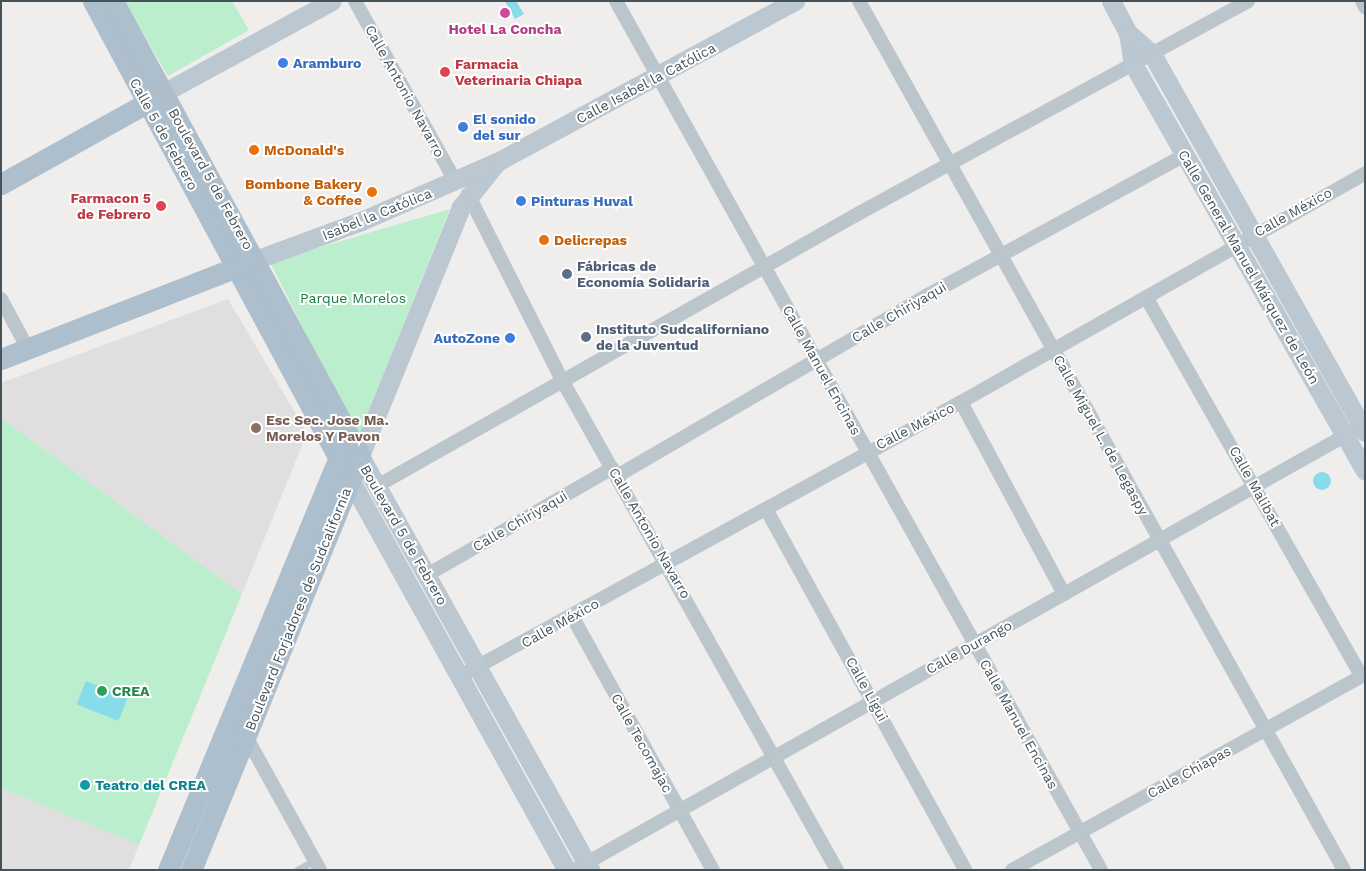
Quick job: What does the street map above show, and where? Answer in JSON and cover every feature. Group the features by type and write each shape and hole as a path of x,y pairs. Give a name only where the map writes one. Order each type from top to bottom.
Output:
{"main road":[{"name":"Calle 5 de Febrero","path":"92,1 154,98 246,263"},
{"name":"Calle 5 de Febrero","path":"113,1 154,98"},
{"path":"1,184 154,98"},
{"path":"1,359 246,263"},
{"name":"Boulevard 5 de Febrero","path":"246,263 348,432 360,456"},
{"name":"Boulevard 5 de Febrero","path":"246,263 350,479"},
{"name":"Boulevard Forjadores de Sudcalifornia","path":"168,870 348,432"},
{"name":"Boulevard Forjadores de Sudcalifornia","path":"194,869 360,456"}],"street":[{"path":"154,98 332,1"},
{"name":"Calle Antonio Navarro","path":"356,1 462,188 562,380 838,870"},
{"name":"Calle Manuel Encinas","path":"616,1 1101,870"},
{"name":"Calle Isabel la Católica","path":"497,162 658,78 795,1"},
{"name":"Calle Miguel L. de Legaspy","path":"859,1 1344,870"},
{"path":"1111,1 1128,33"},
{"path":"377,486 764,267 1248,1"},
{"path":"1362,1 1365,7"},
{"name":"Calle General Manuel Márquez de León","path":"1128,33 1152,54 1245,239 1359,429 1365,470"},
{"name":"Calle General Manuel Márquez de León","path":"1128,33 1134,64 1185,155 1245,239"},
{"name":"Calle Chiriyaqui","path":"427,575 817,361 1001,256 1185,155"},
{"name":"Isabel la Católica","path":"246,263 462,188 497,162"},
{"name":"Calle México","path":"462,675 667,564 867,451 961,402 1245,239 1365,173"},
{"name":"Boulevard Forjadores de Sudcalifornia","path":"360,456 462,188"},
{"name":"Calle Malibat","path":"1146,297 1363,675"},
{"path":"1,300 28,349"},
{"path":"961,402 1064,594"},
{"name":"Calle Durango","path":"583,867 679,810 1359,429"},
{"name":"Boulevard 5 de Febrero","path":"360,456 480,666 583,867"},
{"name":"Boulevard 5 de Febrero","path":"350,479 462,675 567,870"},
{"name":"Calle Ligui","path":"766,509 874,701 965,870"},
{"name":"Calle Tecomajac","path":"572,616 713,870"},
{"name":"Calle Chiapas","path":"1012,870 1363,675"},
{"path":"233,713 318,865"}],"lane":[{"path":"297,870 318,865"}],"shaded area":[{"path":"228,299 307,433 242,594 1,418 1,383"},
{"path":"1,788 139,845 129,870 1,870"}],"green space":[{"path":"124,1 232,1 249,30 168,76"},
{"name":"Parque Morelos","path":"450,209 406,318 359,440 270,262"},
{"name":"CREA","path":"1,418 242,594 139,845 1,788"}],"water":[{"path":"505,1 516,1 524,14 515,19"},
{"path":"1318,472 1326,472 1331,477 1329,488 1318,490 1313,485 1313,477"},
{"path":"86,681 128,698 118,721 77,704"}],"place":[{"name":"Hotel La Concha","path":"505,13"},
{"name":"Aramburo","path":"283,63"},
{"name":"Farmacia Veterinaria Chiapa","path":"445,72"},
{"name":"El sonido del sur","path":"463,127"},
{"name":"McDonald's","path":"254,150"},
{"name":"Bombone Bakery & Coffee","path":"372,192"},
{"name":"Pinturas Huval","path":"521,201"},
{"name":"Farmacon 5 de Febrero","path":"161,206"},
{"name":"Delicrepas","path":"544,240"},
{"name":"Fábricas de Economía Solidaria","path":"567,274"},
{"name":"Instituto Sudcaliforniano de la Juventud","path":"586,337"},
{"name":"AutoZone","path":"510,338"},
{"name":"Esc Sec. Jose Ma. Morelos Y Pavon","path":"256,428"},
{"name":"CREA","path":"102,691"},
{"name":"Teatro del CREA","path":"85,785"}]}
